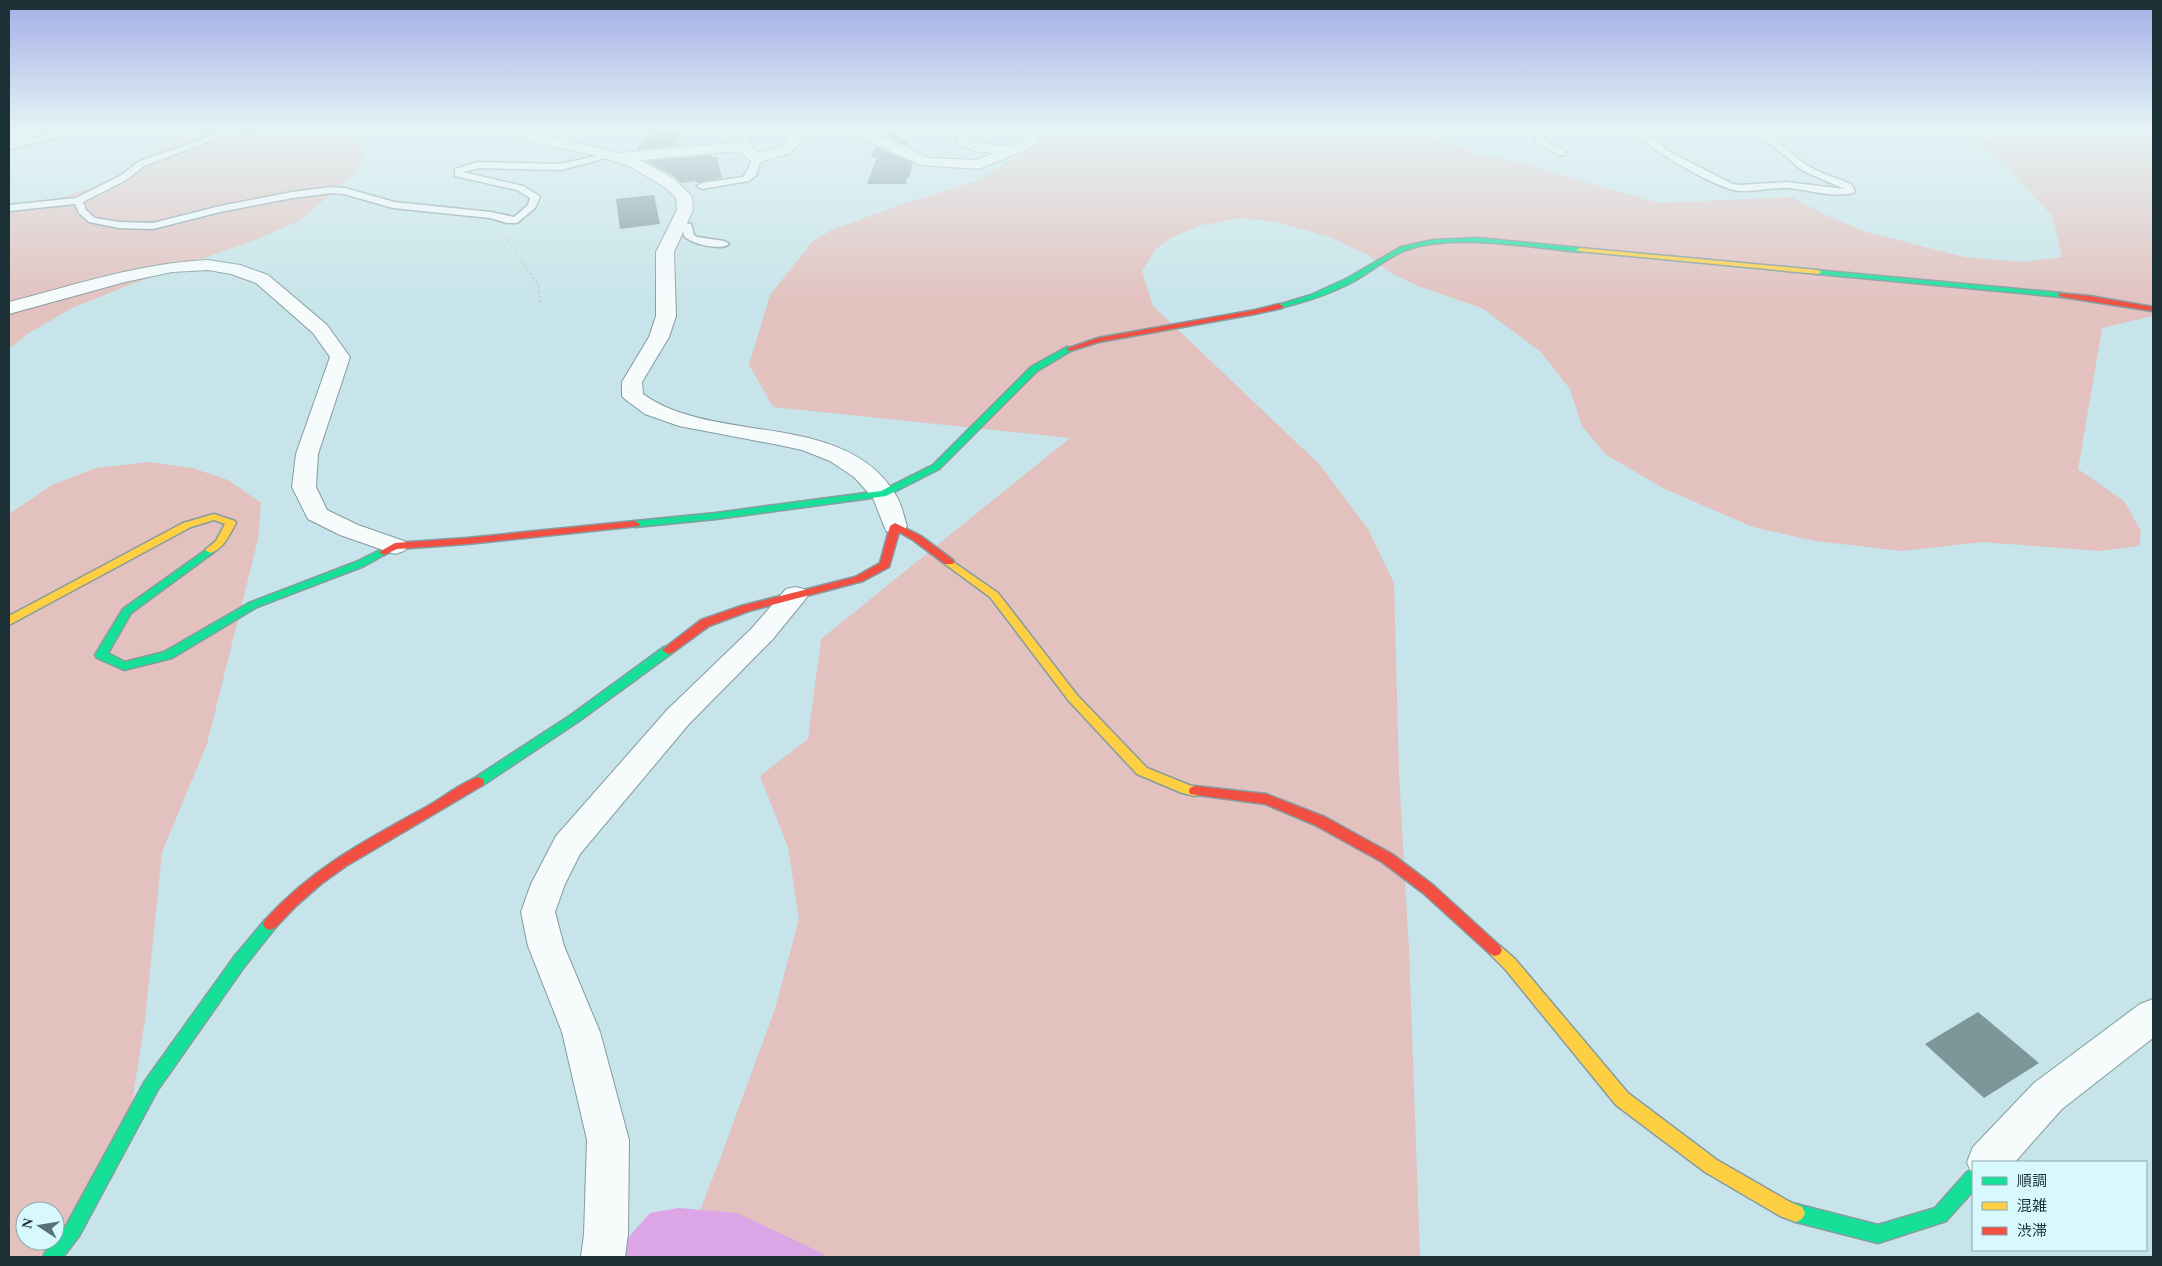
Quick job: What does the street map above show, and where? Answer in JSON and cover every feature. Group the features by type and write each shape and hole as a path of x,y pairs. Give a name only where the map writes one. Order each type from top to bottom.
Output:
{"street":[{"path":"52,1257 73,1230 151,1086 239,962 286,904 338,862 457,796 575,718 705,623 745,608 859,579 885,565 895,526 883,494 855,464 810,445 680,420 658,412 633,396 632,382 659,338 666,316 664,252 684,210 684,197 676,188"},
{"path":"9,621 187,525 214,518 231,523 220,544 126,611 101,655 124,666 168,655 253,605 360,564 395,546 477,540 716,516 883,494 936,467 1034,369 1068,350 1098,340 1255,312 1314,296 1351,280 1403,248 1433,242 1477,240 2080,297 2153,309"},
{"path":"9,308 123,277 172,267 208,265 234,269 262,279 320,329 340,356 307,454 304,487 317,514 349,530 395,546"},
{"path":"895,526 917,538 994,595 1073,698 1142,771 1187,790 1266,799 1320,821 1387,858 1428,888 1510,964 1622,1099 1711,1166 1786,1210 1878,1234 1940,1216 1972,1179"},
{"path":"603,1257 606,1234 608,1140 581,1032 546,946 538,912 548,884 568,845 678,717 762,634 795,595"},
{"path":"1989,1161 2048,1096 2153,1016"}],"lane":[{"path":"9,208 78,201 103,188"},
{"path":"78,201 82,211 92,220 153,226 220,209 292,195 332,190 344,191 393,206 491,215 507,220 517,220 532,206 535,197 520,188"},
{"path":"1810,188 1841,192 1850,191 1849,188"},
{"path":"677,225 688,226 689,236 694,240 724,244"}],"path":[{"path":"517,220 506,239 538,284 540,302"}],"shaded area":[{"path":"89,188 338,188 299,221 260,238 124,287 72,308 26,335 9,349 9,207 51,200"},
{"path":"954,188 1607,188 1658,203 1792,197 1824,214 1866,232 1965,257 2023,262 2062,257 2052,216 2026,188 2153,188 2153,316 2102,328 2078,469 2124,501 2141,531 2139,546 2099,551 1982,542 1902,551 1815,541 1753,527 1665,489 1605,454 1582,426 1570,389 1541,352 1482,308 1418,286 1391,273 1368,255 1330,237 1276,222 1242,218 1202,225 1169,239 1156,249 1142,271 1153,306 1320,465 1368,529 1394,583 1399,774 1409,951 1420,1257 682,1257 775,1009 799,919 788,847 760,776 808,739 821,639 1070,438 773,407 749,365 770,295 811,243 829,231"},
{"path":"149,462 192,468 228,480 261,503 258,539 207,744 162,852 145,1019 125,1149 62,1257 9,1257 9,514 52,485 96,468"},
{"path":"679,1208 737,1213 822,1253 826,1257 623,1257 627,1239 650,1213"}],"building":[{"path":"654,195 660,224 620,229 616,199"},
{"path":"1978,1012 2039,1063 1984,1098 1925,1044"}],"traffic: fast":[{"path":"1279,306 1314,297 1351,280 1403,248 1433,242 1477,240 1580,250"},
{"path":"1818,272 2062,295"},
{"path":"635,524 716,516 883,494 936,467 1034,369 1070,349"},
{"path":"210,550 127,611 101,655 124,666 168,655 253,605 360,564 384,552"},
{"path":"478,782 575,718 668,650"},
{"path":"52,1257 73,1230 151,1086 239,962 270,924"},
{"path":"1796,1213 1878,1234 1940,1215 1972,1179"}],"traffic: slow":[{"path":"1580,250 1818,272"},
{"path":"9,621 187,525 214,517 231,523 220,543 210,550"},
{"path":"949,562 994,595 1073,698 1142,771 1187,790 1195,791"},
{"path":"1495,950 1510,964 1622,1099 1711,1166 1786,1210 1796,1213"}],"traffic: jam":[{"path":"2062,295 2153,309"},
{"path":"1070,349 1098,340 1279,306"},
{"path":"384,552 395,546 467,541 635,524"},
{"path":"668,650 705,623 745,608 859,579 885,565 895,526 917,538 949,562"},
{"path":"270,924 316,880 341,862 478,782"},
{"path":"1195,791 1266,799 1320,821 1387,858 1428,889 1495,950"}]}
